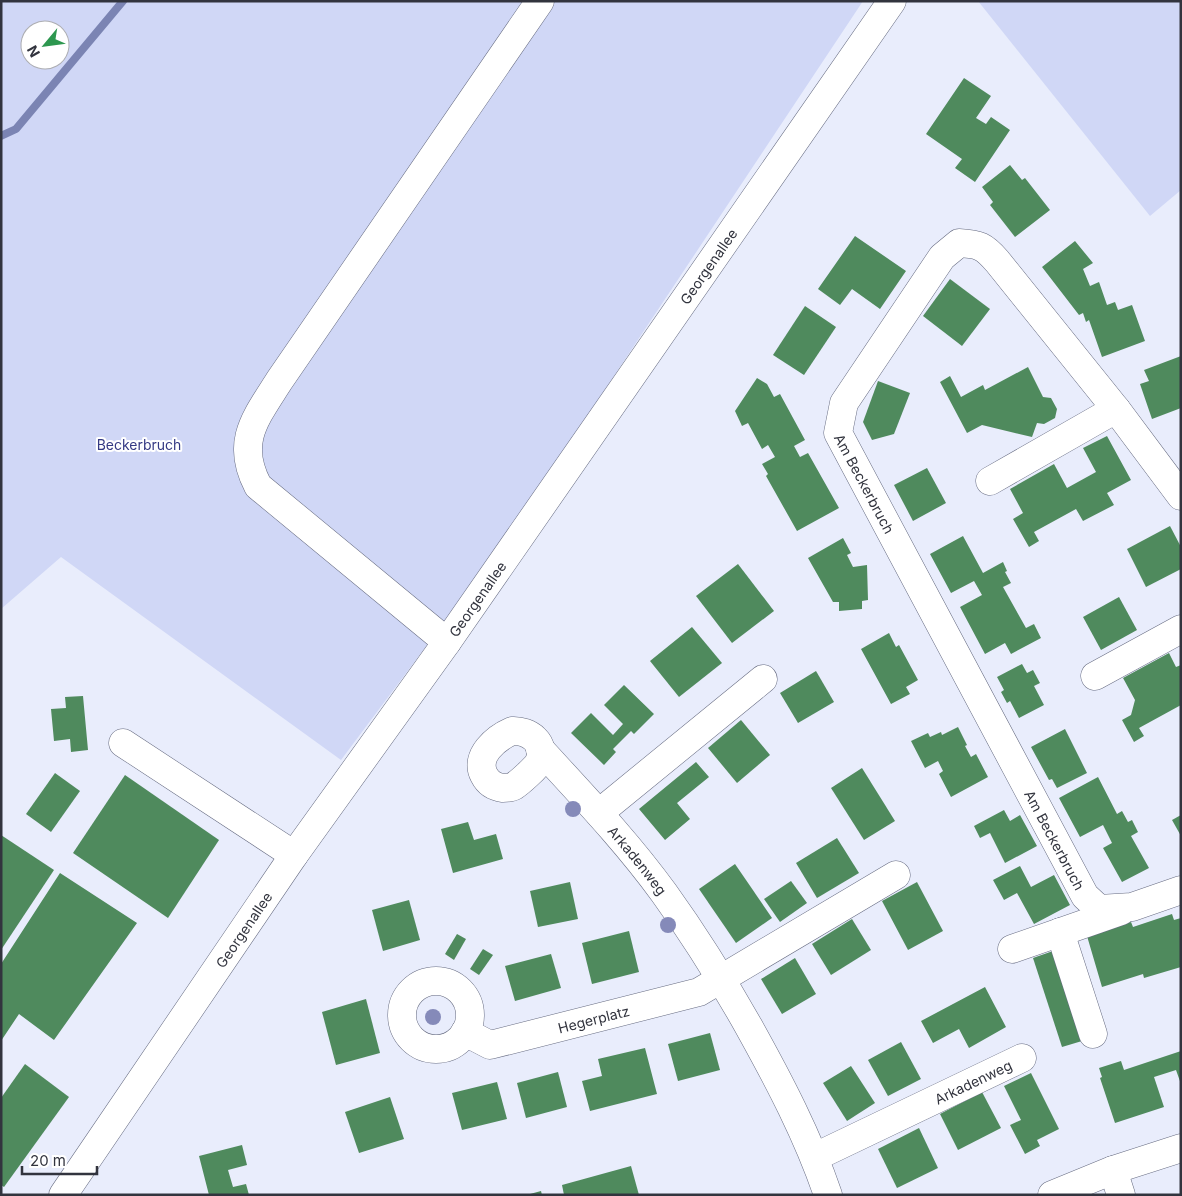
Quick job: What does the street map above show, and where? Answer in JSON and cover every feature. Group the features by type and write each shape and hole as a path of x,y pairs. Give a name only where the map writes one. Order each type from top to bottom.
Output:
{"street":[{"path":"447,642 258,486 250,471 247,453 249,435 257,415 279,382 540,1"},
{"name":"Georgenallee","path":"63,1195 294,855 447,642 892,1"},
{"name":"Am Beckerbruch","path":"1132,907 1099,909 1085,896 838,433 844,404 942,257 959,243 974,244 985,248 1116,409 1181,496"},
{"path":"990,481 1116,409"},
{"path":"1094,676 1181,629"},
{"path":"598,813 763,679"},
{"path":"123,743 294,855"},
{"name":"Arkadenweg","path":"540,749 598,813 664,892 721,979 770,1065 815,1157 828,1195"},
{"path":"721,979 896,875"},
{"name":"Am Beckerbruch","path":"1012,949 1181,890"},
{"path":"1060,932 1093,1034"},
{"name":"Hegerplatz","path":"465,1032 490,1045 699,992 721,979"},
{"name":"Arkadenweg","path":"815,1157 1022,1058"},
{"path":"1052,1195 1117,1182 1181,1148"}],"green space":[{"name":"Beckerbruch","path":"1,1 863,1 499,549 341,760 61,557 1,609"},
{"path":"978,1 1181,1 1181,190 1150,216"}],"building":[{"path":"964,78 991,96 976,118 986,124 991,117 1010,130 975,182 955,168 962,159 926,134"},
{"path":"1010,165 1022,180 1025,178 1050,210 1015,237 990,205 993,202 982,187"},
{"path":"855,236 906,271 880,309 852,289 840,305 818,289"},
{"path":"1075,241 1093,263 1083,269 1090,286 1099,282 1107,305 1115,302 1118,310 1132,305 1145,341 1102,357 1089,320 1086,322 1083,313 1079,315 1042,267"},
{"path":"950,279 990,309 962,346 923,316"},
{"path":"805,306 836,327 804,375 773,355"},
{"path":"1181,356 1181,408 1152,419 1140,384 1149,381 1144,370"},
{"path":"1028,367 1043,397 1051,398 1057,409 1055,418 1044,424 1037,423 1032,437 982,425 967,433 940,382 950,376 961,397 983,385 985,390"},
{"path":"757,378 767,384 774,397 780,394 805,440 794,446 800,457 808,453 839,508 797,531 766,476 768,474 762,464 775,457 768,445 762,449 748,423 742,426 735,411"},
{"path":"878,381 910,393 894,434 872,440 863,422"},
{"path":"1107,436 1131,480 1107,493 1114,505 1083,521 1076,509 1034,532 1039,541 1029,547 1013,519 1023,513 1010,489 1054,464 1067,488 1096,472 1083,448"},
{"path":"927,468 946,503 913,521 894,485"},
{"path":"1170,526 1181,547 1181,569 1146,587 1127,549"},
{"path":"963,536 983,573 1003,562 1007,571 1005,572 1011,583 1003,587 1026,628 1034,624 1041,638 1011,654 1005,643 985,654 960,607 982,595 974,581 951,593 930,554"},
{"path":"843,538 851,553 847,555 853,567 867,565 868,600 862,601 862,609 839,611 839,602 833,602 808,558"},
{"path":"738,564 774,611 732,643 696,596"},
{"path":"1119,597 1137,630 1101,650 1083,617"},
{"path":"692,627 722,663 679,697 650,661"},
{"path":"889,633 896,647 899,645 918,680 906,687 910,694 891,704 861,649"},
{"path":"1169,653 1176,667 1181,665 1181,705 1139,728 1144,736 1134,742 1122,720 1131,715 1135,700 1123,678"},
{"path":"1022,664 1027,673 1033,670 1040,683 1034,686 1044,705 1019,718 1010,701 1007,703 1001,692 1004,690 997,677"},
{"path":"816,671 834,702 798,723 780,693"},
{"path":"624,685 654,714 634,734 631,731 613,749 616,752 604,765 571,733 591,713 613,735 623,724 604,705"},
{"path":"83,696 88,750 71,752 70,739 54,741 51,709 66,708 65,697"},
{"path":"741,720 770,755 737,783 708,748"},
{"path":"958,727 971,757 976,754 988,777 951,797 939,774 943,771 938,761 925,768 911,741 928,733 930,737 941,732 942,735"},
{"path":"1065,729 1087,773 1057,788 1052,779 1049,780 1031,747"},
{"path":"696,762 709,777 677,803 690,819 665,840 639,809"},
{"path":"862,768 895,821 864,840 831,788"},
{"path":"55,773 80,791 51,832 26,814"},
{"path":"125,775 219,840 168,918 73,853"},
{"path":"1098,777 1117,814 1122,811 1128,822 1132,820 1138,832 1131,836 1149,868 1122,882 1103,848 1112,843 1103,825 1080,837 1059,798"},
{"path":"1004,810 1010,821 1020,815 1037,846 1005,863 990,833 980,838 974,826"},
{"path":"1181,815 1181,836 1172,820"},
{"path":"468,822 474,840 496,834 503,859 453,873 441,829"},
{"path":"1,835 54,870 1,950"},
{"path":"837,838 859,873 817,898 796,863"},
{"path":"735,864 772,918 736,943 699,889"},
{"path":"1020,866 1031,887 1054,875 1070,905 1034,924 1017,893 1004,900 993,880"},
{"path":"60,873 137,923 54,1040 19,1014 1,1041 1,964"},
{"path":"791,881 807,903 780,922 764,899"},
{"path":"570,882 578,919 538,927 530,891"},
{"path":"917,882 943,931 908,950 882,901"},
{"path":"409,900 420,940 383,951 372,910"},
{"path":"1172,914 1174,920 1181,918 1181,967 1144,978 1143,974 1102,987 1087,936 1131,922 1133,927"},
{"path":"852,919 871,950 831,975 812,944"},
{"path":"629,931 639,972 592,984 582,943"},
{"path":"457,934 466,939 454,960 445,954"},
{"path":"483,949 493,955 479,975 470,969"},
{"path":"1053,951 1082,1041 1062,1047 1033,958"},
{"path":"551,954 561,988 515,1001 505,966"},
{"path":"795,958 816,994 782,1014 761,979"},
{"path":"985,987 1006,1027 969,1048 959,1029 933,1043 921,1021"},
{"path":"366,999 380,1053 336,1065 322,1012"},
{"path":"710,1033 720,1070 678,1081 668,1044"},
{"path":"901,1042 921,1079 888,1096 868,1060"},
{"path":"645,1048 657,1094 590,1111 582,1081 602,1076 598,1059"},
{"path":"1181,1051 1181,1084 1176,1070 1154,1077 1164,1107 1115,1123 1100,1078 1102,1077 1099,1068 1121,1061 1124,1070"},
{"path":"25,1064 69,1097 4,1187 1,1185 1,1098"},
{"path":"851,1066 875,1103 847,1121 823,1083"},
{"path":"558,1072 567,1107 526,1118 517,1083"},
{"path":"1031,1073 1059,1129 1037,1140 1040,1146 1025,1154 1010,1125 1021,1120 1004,1086"},
{"path":"497,1082 507,1119 462,1130 452,1093"},
{"path":"982,1092 1001,1128 958,1150 940,1114"},
{"path":"390,1097 404,1139 359,1153 345,1112"},
{"path":"919,1128 938,1168 897,1188 878,1149"},
{"path":"242,1145 247,1165 228,1170 233,1187 246,1184 249,1195 209,1195 199,1156"},
{"path":"631,1166 639,1195 564,1195 562,1185"},
{"path":"541,1191 542,1195 530,1195 530,1194"}],"waterway":[{"path":"1,136 16,129 123,1"}]}
